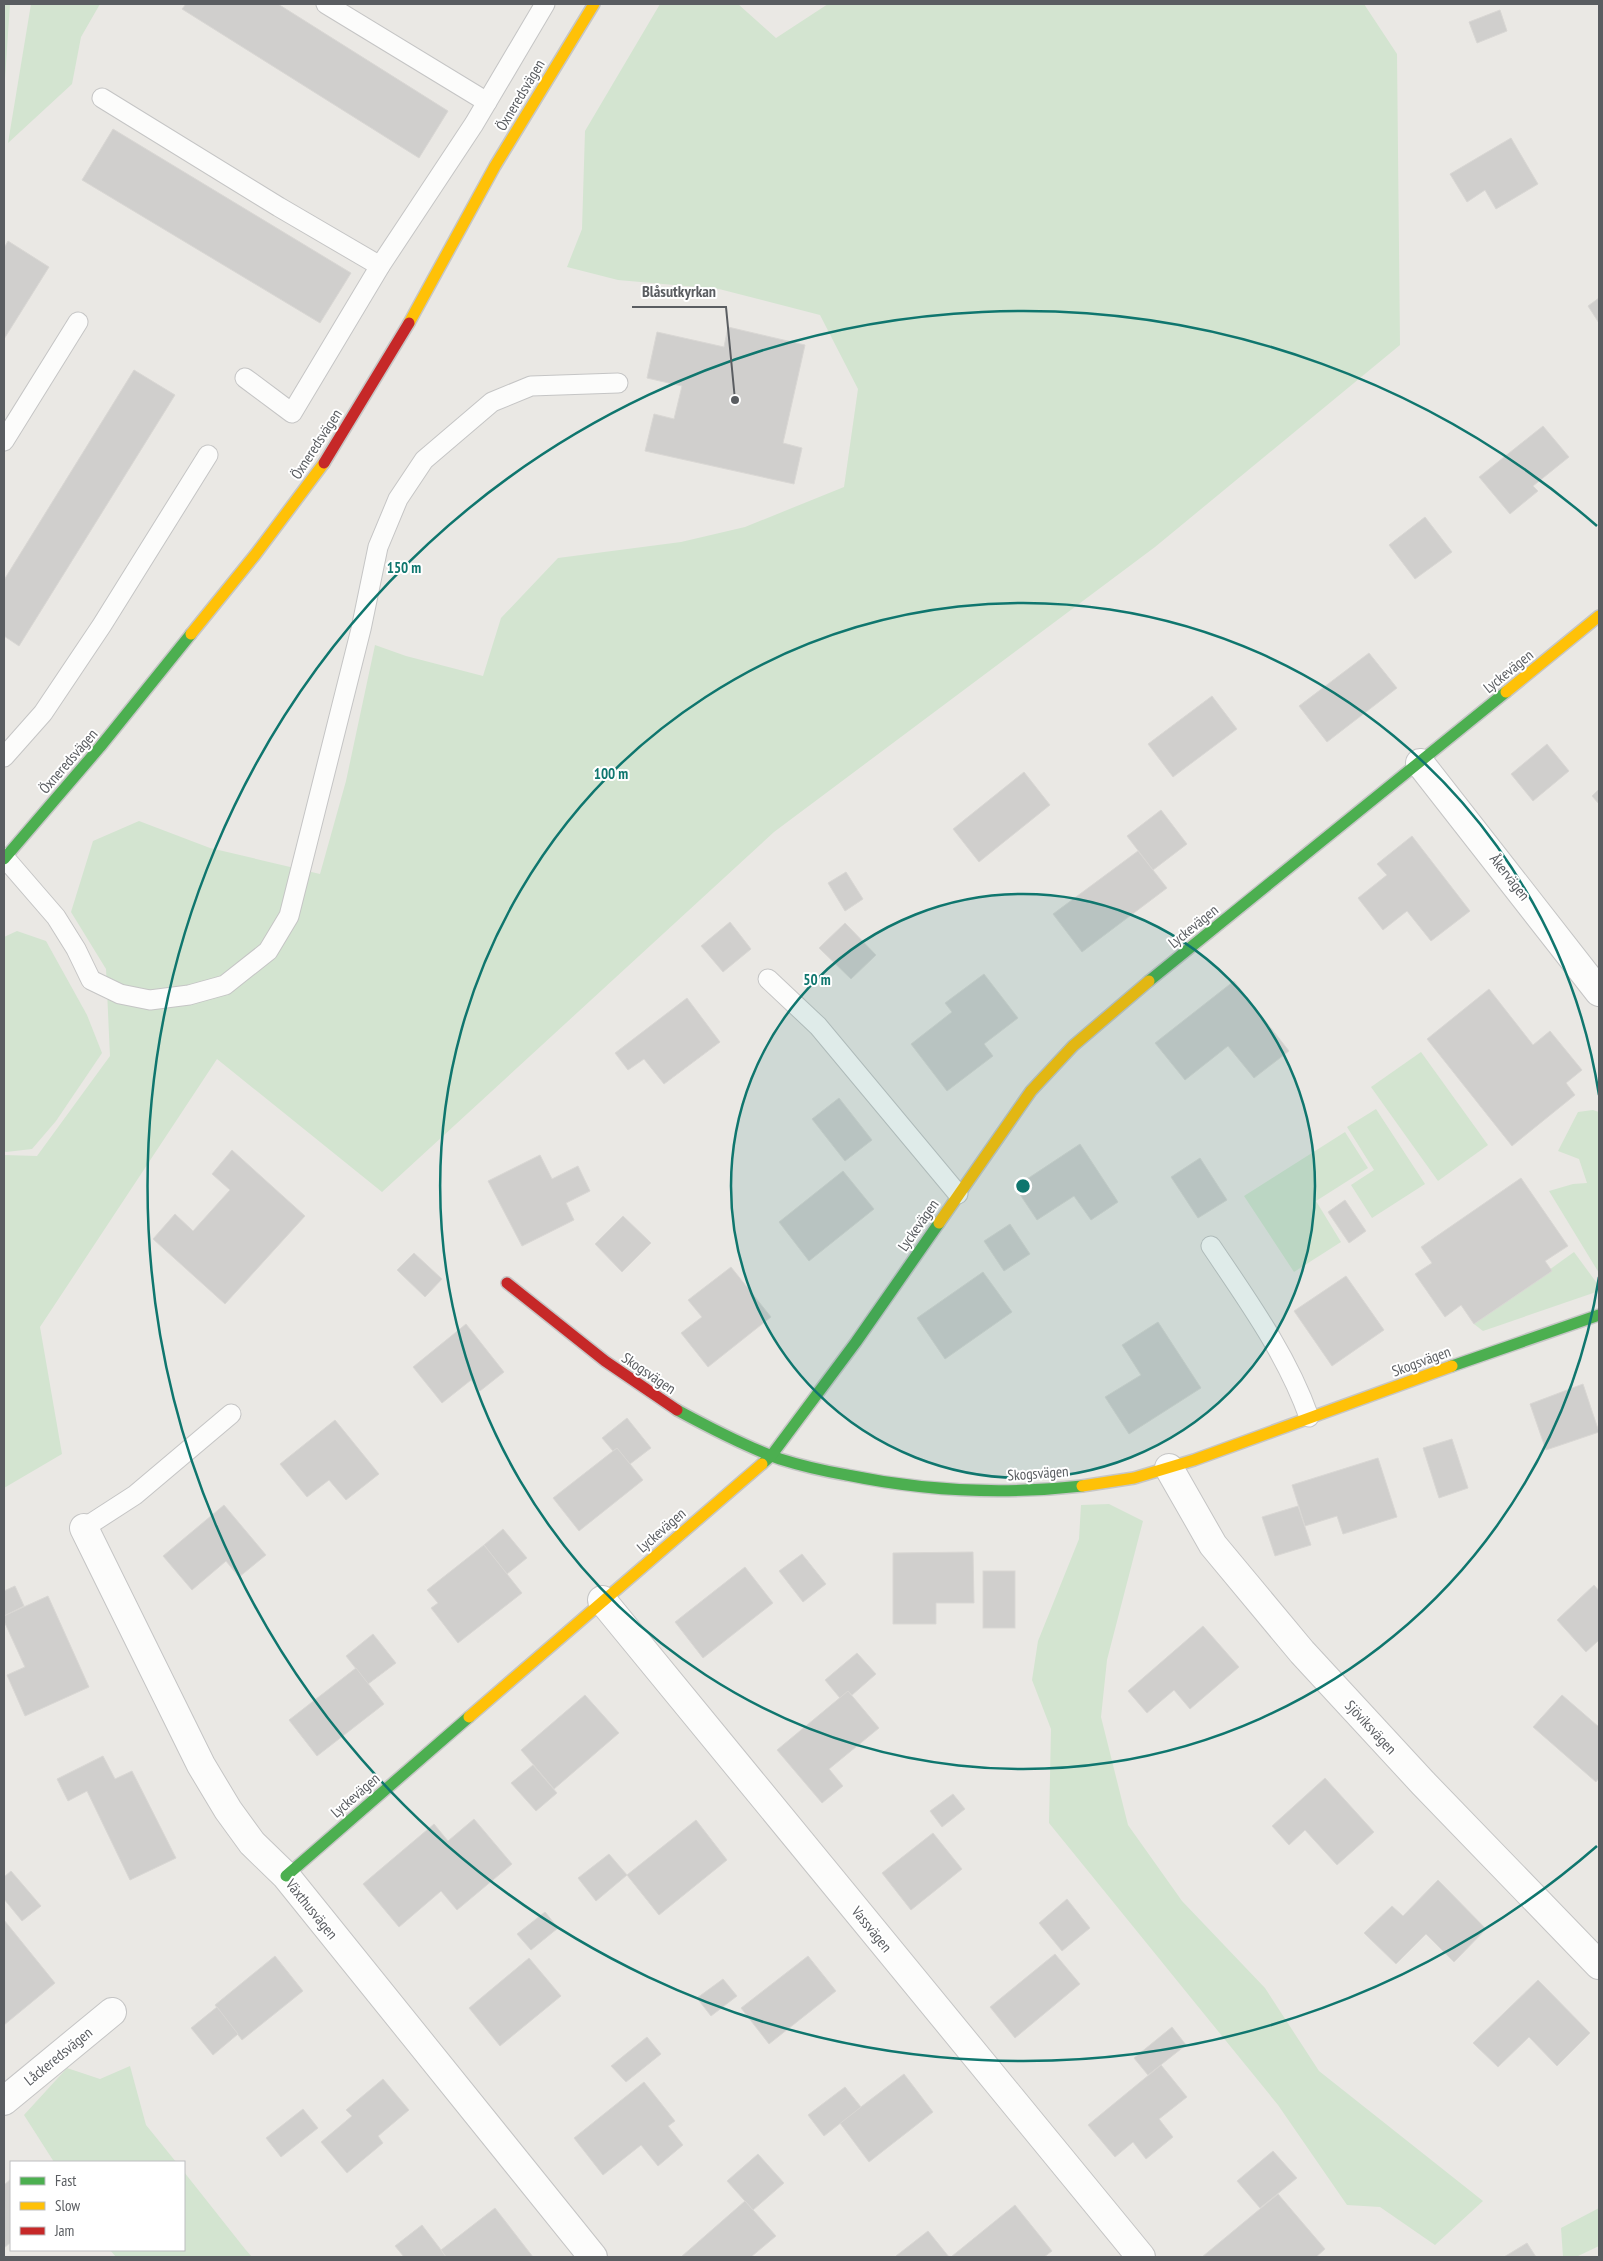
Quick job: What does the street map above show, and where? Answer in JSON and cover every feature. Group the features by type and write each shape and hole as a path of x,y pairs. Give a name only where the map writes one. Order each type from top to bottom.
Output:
{"street":[{"name":"Öxneredsvägen","path":"4,858 100,748 255,555 319,470 400,339 495,166 594,4"},
{"name":"Lyckevägen","path":"286,1876 602,1600 771,1456 856,1342 1031,1091 1073,1046 1131,996 1599,616"},
{"name":"Åkervägen","path":"1420,763 1599,992"},
{"name":"Skogsvägen","path":"506,1283 588,1349 668,1404 771,1456 821,1470 878,1481 926,1488 984,1491 1044,1489 1112,1482 1169,1468 1599,1315"},
{"name":"Sjöviksvägen","path":"1169,1468 1213,1545 1302,1652 1423,1783 1599,1965"},
{"name":"Växthusvägen","path":"84,1528 201,1765 228,1810 252,1843 286,1876 593,2257"},
{"name":"Vassvägen","path":"602,1600 1141,2257"},
{"name":"Låckeredsvägen","path":"4,2101 112,2012"}],"lane":[{"path":"326,4 487,102"},
{"path":"245,378 292,413 380,266 487,102 545,4"},
{"path":"102,98 279,207 380,266"},
{"path":"4,441 78,322"},
{"path":"4,858 56,917 91,980 120,994 150,1000 189,995 225,985 268,951 290,916 361,628 378,547 398,499 424,460 492,402 531,386 618,383"},
{"path":"4,757 43,713 92,641 208,455"},
{"path":"768,979 818,1026 958,1194"},
{"path":"1211,1246 1263,1322 1299,1389 1309,1417"},
{"path":"84,1528 135,1495 232,1414"}],"green space":[{"path":"4,4 10,4 4,94"},
{"path":"31,4 100,4 81,37 72,84 8,143"},
{"path":"660,4 738,4 776,38 828,4 1364,4 1397,54 1400,345 1155,547 774,832 382,1192 217,1059 40,1327 62,1454 4,1488 4,1155 37,1156 110,1056 106,969 71,912 93,841 139,821 210,848 320,874 346,781 375,645 406,656 483,676 501,618 558,558 681,542 745,527 844,487 858,389 820,315 719,289 618,280 567,267 582,229 585,131"},
{"path":"17,931 46,941 87,1015 102,1053 56,1121 32,1149 6,1152 4,1151 4,937"},
{"path":"1421,1052 1488,1145 1438,1181 1371,1087"},
{"path":"1376,1109 1425,1184 1372,1218 1351,1185 1374,1170 1347,1127"},
{"path":"1593,1110 1599,1112 1599,1273 1549,1191 1573,1184 1587,1183 1579,1159 1558,1151 1578,1112"},
{"path":"1345,1132 1368,1168 1316,1201 1341,1242 1294,1272 1244,1196"},
{"path":"1574,1252 1599,1286 1599,1291 1483,1331 1474,1324"},
{"path":"1109,1504 1143,1521 1107,1660 1101,1717 1128,1825 1182,1901 1265,1988 1319,2071 1483,2201 1435,2245 1380,2207 1347,2205 1278,2105 1049,1823 1051,1729 1032,1680 1038,1641 1079,1539 1081,1505"},
{"path":"130,2066 146,2125 175,2161 53,2161 24,2115 67,2068 100,2079"},
{"path":"185,2173 252,2257 116,2257 111,2251 185,2251"},
{"path":"1599,2208 1599,2246 1576,2257 1563,2257 1561,2228"}],"building":[{"path":"186,4 278,4 448,111 419,158 182,9"},
{"path":"1500,10 1507,31 1477,43 1469,22"},
{"path":"113,129 351,273 320,323 82,180"},
{"path":"1511,138 1538,184 1496,209 1485,190 1467,202 1450,174"},
{"path":"8,241 49,267 4,339 4,248"},
{"path":"1599,298 1599,323 1588,306"},
{"path":"728,327 805,345 783,443 802,448 794,484 645,451 654,414 674,419 682,386 647,378 657,332 724,347"},
{"path":"134,370 175,395 19,646 4,636 4,580"},
{"path":"1543,426 1569,457 1533,486 1538,491 1510,514 1479,477"},
{"path":"1425,517 1452,552 1415,579 1389,545"},
{"path":"1369,653 1397,688 1327,742 1299,706"},
{"path":"1212,696 1237,729 1173,777 1148,744"},
{"path":"1547,744 1569,771 1533,801 1511,774"},
{"path":"1024,772 1050,805 979,862 953,829"},
{"path":"1599,789 1599,804 1592,796"},
{"path":"1161,810 1187,844 1153,870 1127,836"},
{"path":"1412,836 1470,911 1431,941 1407,911 1383,930 1358,898 1387,875 1377,864"},
{"path":"1138,851 1167,888 1082,952 1053,914"},
{"path":"846,872 863,899 845,911 828,883"},
{"path":"730,922 751,949 723,972 701,946"},
{"path":"845,923 876,955 851,979 819,948"},
{"path":"984,974 1018,1018 984,1044 993,1056 947,1091 911,1044 952,1012 945,1003"},
{"path":"1234,981 1289,1051 1254,1078 1228,1046 1185,1080 1155,1043"},
{"path":"1489,989 1533,1045 1550,1031 1582,1070 1566,1083 1575,1095 1512,1146 1427,1039"},
{"path":"687,998 720,1042 664,1084 644,1059 628,1070 615,1053"},
{"path":"839,1098 872,1140 845,1161 812,1119"},
{"path":"1080,1144 1118,1202 1091,1220 1074,1196 1037,1220 1015,1187"},
{"path":"232,1150 305,1216 225,1304 153,1239 175,1214 193,1231 230,1190 212,1174"},
{"path":"540,1155 552,1179 578,1166 590,1191 566,1203 574,1220 522,1246 488,1181"},
{"path":"1200,1158 1227,1200 1198,1218 1171,1177"},
{"path":"843,1171 874,1209 809,1261 779,1222"},
{"path":"1521,1178 1568,1246 1545,1261 1552,1271 1474,1324 1461,1305 1445,1317 1415,1274 1432,1263 1421,1247"},
{"path":"1345,1200 1366,1231 1349,1243 1328,1212"},
{"path":"623,1216 651,1243 622,1272 595,1244"},
{"path":"1010,1224 1030,1254 1004,1271 984,1241"},
{"path":"414,1253 442,1279 425,1297 397,1270"},
{"path":"731,1267 771,1317 708,1367 681,1333 702,1317 688,1300"},
{"path":"983,1272 1012,1312 945,1359 917,1318"},
{"path":"1346,1276 1384,1330 1332,1366 1294,1311"},
{"path":"1158,1322 1201,1388 1129,1434 1105,1397 1141,1375 1122,1345"},
{"path":"466,1324 504,1372 480,1391 471,1380 442,1403 413,1367"},
{"path":"1583,1384 1599,1432 1546,1450 1530,1404"},
{"path":"627,1418 651,1448 630,1464 617,1448 613,1451 602,1438"},
{"path":"335,1420 379,1474 346,1500 329,1480 307,1497 280,1464"},
{"path":"1452,1439 1468,1488 1439,1498 1423,1448"},
{"path":"617,1448 643,1480 579,1531 553,1498"},
{"path":"1378,1458 1397,1517 1343,1534 1337,1516 1305,1526 1292,1485"},
{"path":"224,1505 266,1555 239,1577 226,1561 192,1590 163,1556"},
{"path":"1298,1506 1311,1545 1275,1556 1262,1517"},
{"path":"503,1529 527,1558 507,1574 484,1545"},
{"path":"484,1545 522,1593 458,1643 431,1608 438,1603 427,1590"},
{"path":"973,1552 974,1603 936,1603 936,1624 893,1624 893,1553"},
{"path":"802,1554 826,1584 803,1602 779,1571"},
{"path":"745,1567 773,1603 703,1658 675,1622"},
{"path":"983,1571 1015,1571 1015,1628 983,1628"},
{"path":"1594,1585 1599,1591 1599,1640 1586,1652 1557,1620"},
{"path":"15,1586 24,1606 4,1616 4,1591"},
{"path":"48,1596 89,1687 25,1716 7,1675 25,1667 4,1621 4,1616"},
{"path":"1203,1626 1239,1667 1190,1709 1174,1690 1147,1713 1128,1691"},
{"path":"373,1634 396,1663 368,1684 346,1656"},
{"path":"857,1653 876,1674 852,1695 848,1691 840,1698 825,1680"},
{"path":"356,1668 384,1704 317,1756 289,1720"},
{"path":"848,1691 879,1728 829,1769 843,1786 822,1803 777,1750"},
{"path":"585,1695 619,1733 554,1789 521,1750"},
{"path":"1562,1695 1599,1727 1599,1778 1596,1782 1533,1727"},
{"path":"103,1756 115,1779 132,1771 176,1858 130,1880 87,1791 68,1801 57,1779"},
{"path":"533,1765 557,1793 536,1811 511,1783"},
{"path":"1325,1778 1374,1832 1337,1865 1305,1830 1289,1845 1272,1826"},
{"path":"953,1794 965,1809 942,1827 930,1811"},
{"path":"474,1819 512,1864 457,1910 441,1891 399,1927 363,1884 434,1824 448,1841"},
{"path":"696,1820 727,1860 659,1915 627,1875"},
{"path":"933,1833 962,1869 911,1910 882,1873"},
{"path":"609,1854 627,1875 596,1901 578,1878"},
{"path":"11,1871 41,1906 22,1921 4,1899 4,1877"},
{"path":"1438,1880 1486,1929 1454,1962 1426,1934 1396,1964 1364,1933 1392,1906 1403,1916"},
{"path":"1067,1899 1090,1928 1062,1951 1039,1923"},
{"path":"545,1912 558,1928 531,1950 517,1934"},
{"path":"4,1920 55,1983 4,2025"},
{"path":"1055,1954 1080,1984 1015,2038 990,2007"},
{"path":"275,1956 303,1991 242,2040 215,2005"},
{"path":"808,1956 836,1991 769,2044 741,2008"},
{"path":"529,1958 561,1996 500,2046 469,2008"},
{"path":"723,1979 737,1996 711,2016 697,1998"},
{"path":"1538,1980 1590,2033 1557,2066 1529,2037 1498,2067 1473,2043"},
{"path":"217,2007 238,2034 213,2055 191,2028"},
{"path":"1172,2027 1186,2045 1148,2075 1134,2058"},
{"path":"647,2037 661,2054 626,2082 611,2066"},
{"path":"1161,2065 1187,2097 1159,2119 1173,2137 1146,2159 1133,2142 1115,2157 1088,2125"},
{"path":"904,2074 933,2112 869,2162 840,2123"},
{"path":"383,2079 409,2110 378,2136 383,2143 347,2173 321,2142 352,2116 346,2110"},
{"path":"644,2082 675,2121 668,2126 683,2145 658,2166 641,2145 603,2175 574,2138"},
{"path":"845,2087 861,2107 824,2136 808,2115"},
{"path":"303,2109 318,2128 281,2157 266,2138"},
{"path":"1273,2151 1297,2178 1260,2208 1237,2181"},
{"path":"758,2154 784,2183 753,2210 727,2181"},
{"path":"10,2180 10,2243 4,2248 4,2185"},
{"path":"1278,2194 1325,2249 1316,2257 1202,2257"},
{"path":"745,2201 776,2236 751,2257 681,2257"},
{"path":"1015,2205 1052,2251 1044,2257 951,2257"},
{"path":"495,2208 533,2257 446,2257 441,2250"},
{"path":"422,2225 446,2257 404,2257 395,2246"},
{"path":"928,2231 949,2257 896,2256"},
{"path":"1527,2243 1536,2257 1504,2257"}],"traffic: fast":[{"path":"4,859 100,747 191,634"},
{"path":"1149,981 1506,692"},
{"path":"762,1464 771,1456 856,1342 939,1223"},
{"path":"1452,1366 1599,1315"},
{"path":"677,1410 767,1454 797,1464 838,1473 905,1485 964,1490 1023,1490 1082,1486"},
{"path":"286,1876 469,1717"}],"traffic: slow":[{"path":"409,323 495,166 594,4"},
{"path":"191,634 255,555 324,463"},
{"path":"1506,692 1599,616"},
{"path":"939,1223 1031,1091 1073,1046 1149,981"},
{"path":"1082,1486 1134,1478 1194,1460 1452,1366"},
{"path":"469,1717 762,1464"}],"traffic: jam":[{"path":"324,463 409,323"},
{"path":"507,1283 605,1361 677,1410"}],"place":[{"name":"Blåsutkyrkan","path":"735,400"}]}
